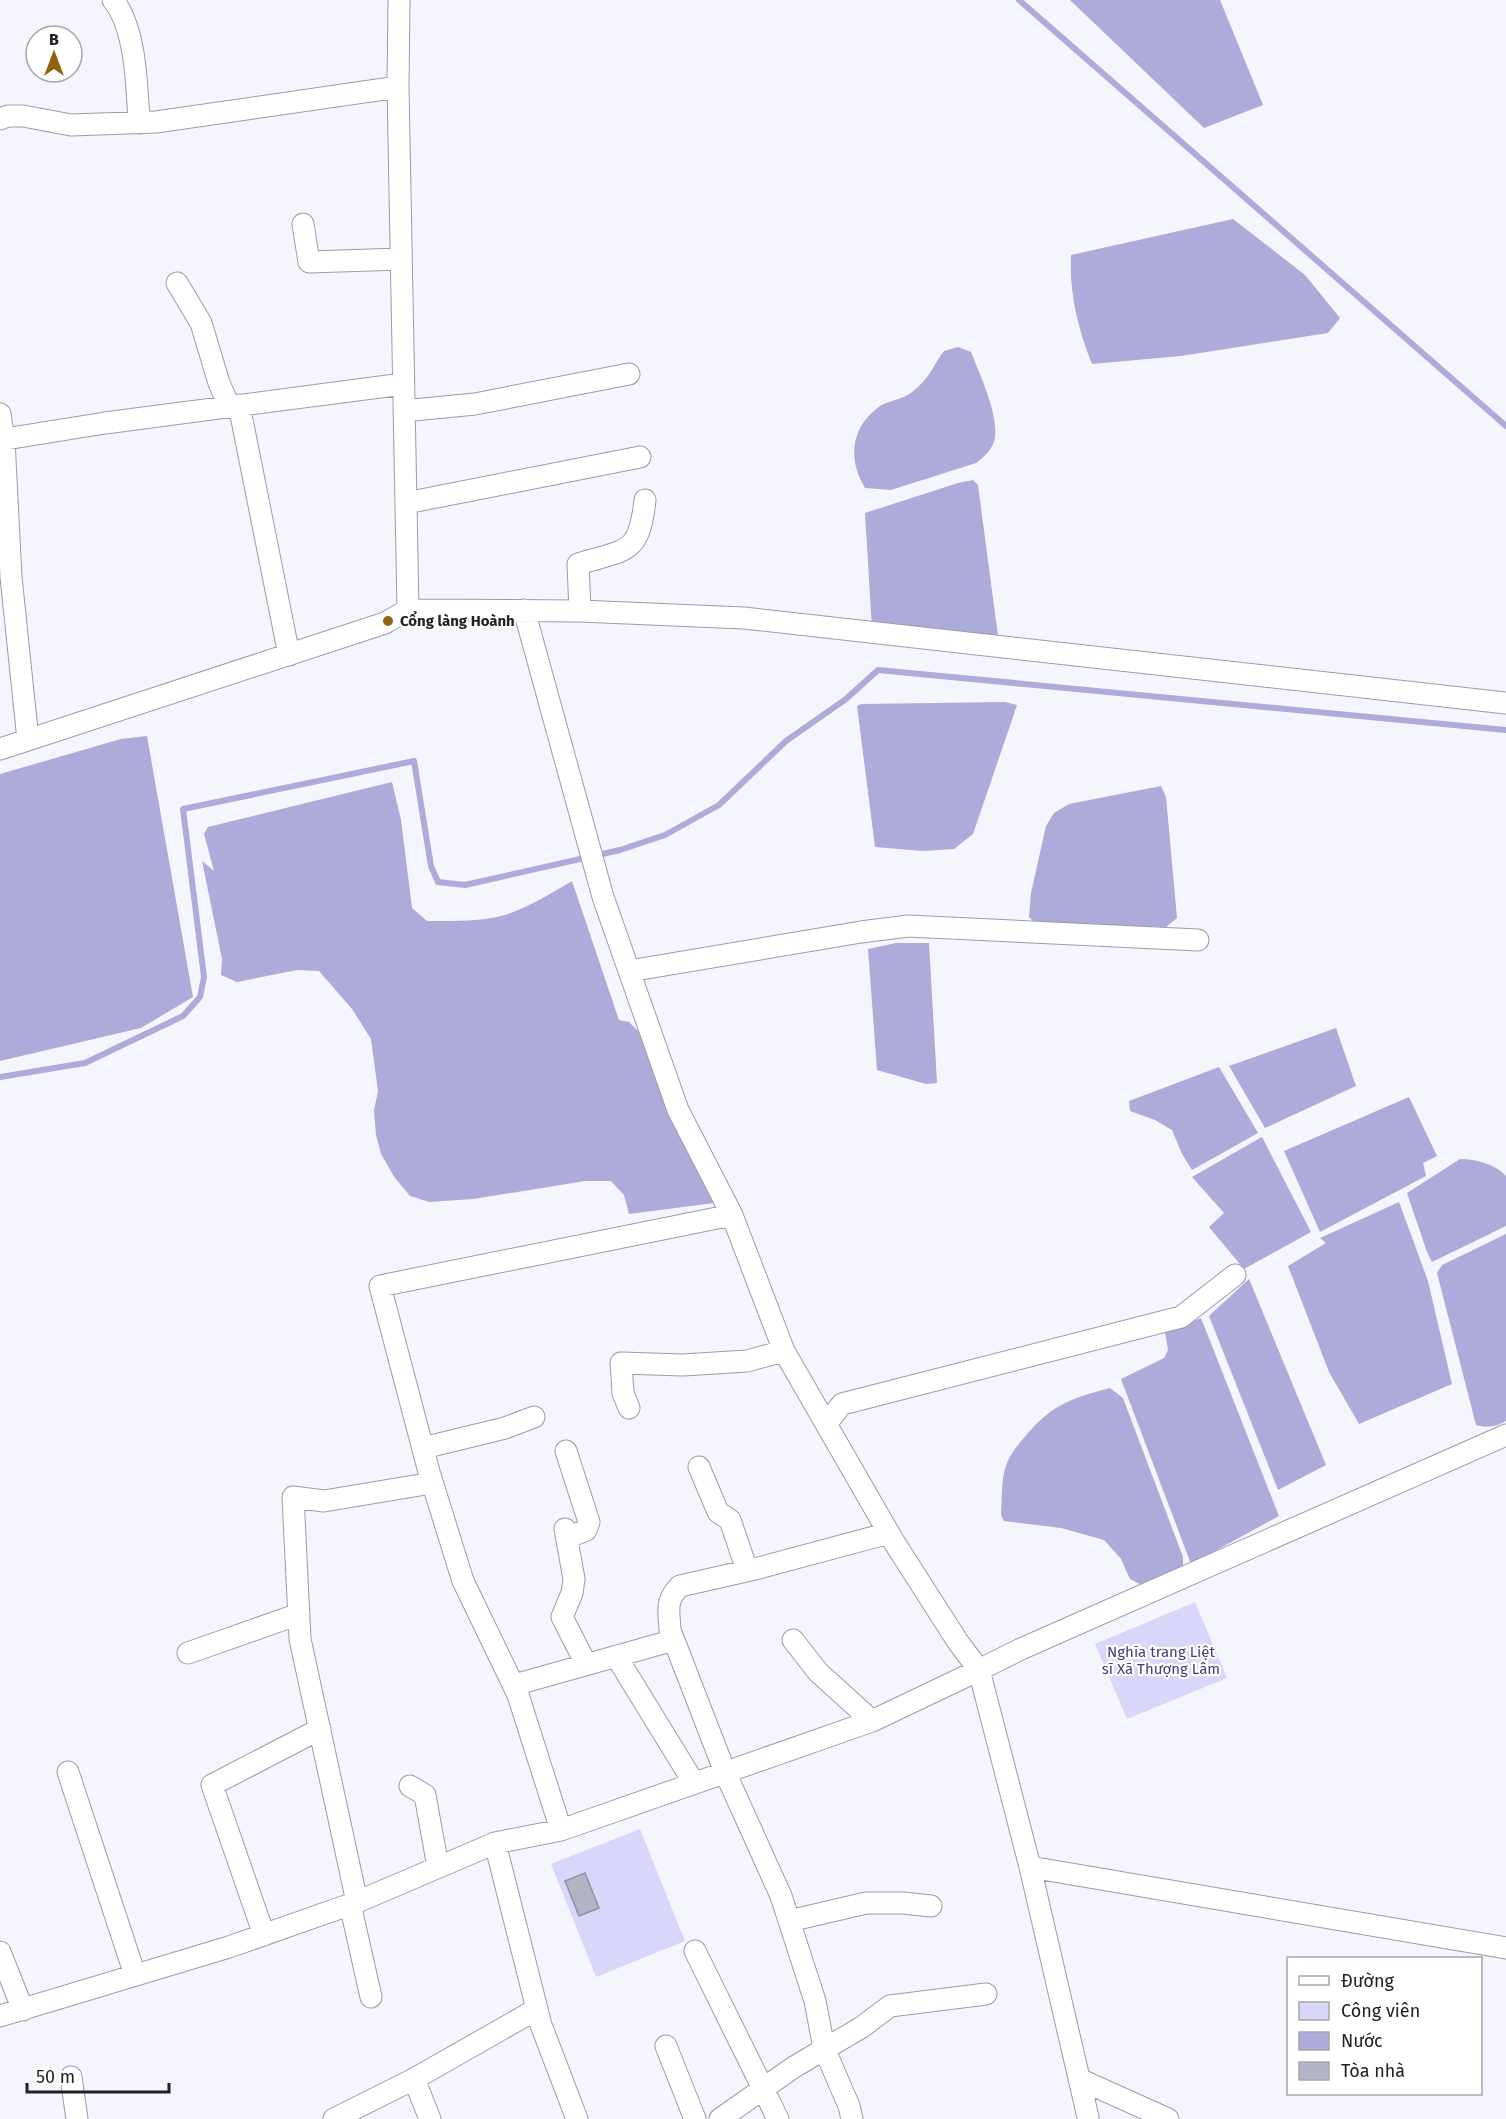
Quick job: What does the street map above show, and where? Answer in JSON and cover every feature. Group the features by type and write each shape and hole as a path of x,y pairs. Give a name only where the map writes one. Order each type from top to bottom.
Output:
{"street":[{"path":"113,0 121,10 137,69 139,123"},
{"path":"394,618 406,502 398,87 399,0"},
{"path":"0,119 8,116 23,116 70,125 156,122 398,87"},
{"path":"303,224 309,262 401,259"},
{"path":"177,283 201,323 219,383 234,406 289,655"},
{"path":"404,411 475,404 629,374"},
{"path":"2,440 105,423 404,384"},
{"path":"0,414 6,577 28,740"},
{"path":"406,502 640,457"},
{"path":"580,611 578,564 622,551 634,544 645,500"},
{"path":"524,610 603,897 678,1110 732,1215 784,1351 889,1533 958,1642 979,1670 1030,1867 1088,2117"},
{"path":"0,749 289,655 394,618 524,610 744,618 1506,703"},
{"path":"629,971 908,926 1198,940"},
{"path":"561,1830 514,1685 463,1581 432,1483 380,1286 732,1215"},
{"path":"826,1424 842,1404 1180,1317 1235,1275"},
{"path":"629,1408 623,1393 621,1363 683,1365 747,1361 784,1351"},
{"path":"423,1448 505,1428 534,1417"},
{"path":"0,2016 264,1935 354,1903 495,1843 561,1830 872,1721 1021,1649 1506,1435"},
{"path":"566,1451 589,1522 586,1530 566,1534 574,1579 572,1593 562,1617 586,1664"},
{"path":"699,1467 718,1512 730,1520 747,1570"},
{"path":"371,1997 320,1729 300,1639 294,1497 324,1501 432,1483"},
{"path":"852,2119 849,2106 824,2048 815,2001 781,1896 725,1772 670,1630 668,1605 671,1594 680,1586 889,1533"},
{"path":"188,1653 299,1614"},
{"path":"514,1685 674,1640"},
{"path":"793,1640 818,1672 872,1721"},
{"path":"616,1656 694,1783"},
{"path":"264,1935 212,1785 320,1729"},
{"path":"68,1772 135,1975"},
{"path":"410,1786 425,1795 438,1867"},
{"path":"495,1843 541,2025 577,2119"},
{"path":"1030,1867 1506,1948"},
{"path":"789,1921 866,1903 931,1906"},
{"path":"695,1951 778,2119"},
{"path":"0,1952 23,2010"},
{"path":"720,2119 824,2048 862,2027 890,2006 987,1994"},
{"path":"334,2119 414,2079 537,2009"},
{"path":"666,2046 695,2119"},
{"path":"71,2077 77,2119"},
{"path":"414,2079 430,2119"},
{"path":"1079,2079 1168,2119"}],"green space":[{"name":"Nghĩa trang Liệt sĩ Xã Thượng Lâm","path":"1195,1602 1227,1678 1127,1719 1095,1644"},
{"path":"640,1829 685,1941 596,1977 551,1864"}],"water":[{"path":"1070,0 1220,0 1263,105 1204,128"},
{"path":"1233,219 1305,275 1340,318 1328,333 1181,356 1092,364 1076,311 1071,283 1071,255"},
{"path":"958,347 971,352 988,394 995,427 995,437 991,448 976,463 891,490 865,488 859,477 854,454 858,433 863,423 880,406 914,391 927,377 944,351"},
{"path":"973,480 978,485 998,636 872,629 865,513"},
{"path":"1005,702 1017,705 973,834 954,849 923,851 875,847 857,706 861,704"},
{"path":"147,736 193,997 141,1028 0,1061 0,774 121,739"},
{"path":"392,782 401,820 412,908 427,921 476,920 505,915 531,904 572,881 619,1020 629,1022 638,1031 679,1135 714,1203 629,1214 624,1195 611,1181 585,1181 473,1199 429,1202 410,1196 395,1178 381,1154 376,1135 374,1110 378,1091 371,1039 352,1009 319,971 297,970 237,982 221,975 222,959 202,861 214,871 204,834 208,827"},
{"path":"1161,786 1166,797 1177,918 1166,927 1037,925 1029,917 1031,893 1046,826 1054,813 1069,804"},
{"path":"896,943 929,943 937,1083 926,1084 877,1070 868,949"},
{"path":"1336,1028 1356,1086 1265,1128 1229,1066"},
{"path":"1219,1067 1258,1133 1192,1170 1172,1130 1155,1120 1130,1111 1129,1101"},
{"path":"1409,1097 1437,1156 1423,1163 1426,1176 1320,1232 1284,1151"},
{"path":"1262,1137 1311,1232 1244,1269 1209,1227 1224,1213 1192,1177"},
{"path":"1460,1159 1485,1163 1506,1176 1506,1226 1432,1262 1407,1193"},
{"path":"1399,1202 1428,1281 1452,1384 1359,1424 1329,1372 1288,1266 1326,1243 1320,1238"},
{"path":"1506,1234 1506,1421 1495,1426 1476,1425 1437,1273 1442,1265"},
{"path":"1249,1279 1326,1465 1278,1490 1209,1316"},
{"path":"1201,1318 1279,1516 1191,1564 1121,1379 1164,1358 1168,1350 1165,1332"},
{"path":"1110,1388 1123,1398 1183,1557 1183,1570 1146,1587 1130,1579 1121,1559 1104,1540 1061,1528 1004,1521 1001,1515 1005,1469 1010,1456 1021,1442 1052,1411 1072,1400"}],"building":[{"path":"585,1873 599,1908 579,1916 565,1881"}],"waterway":[{"path":"1019,0 1506,426"},
{"path":"0,1077 85,1063 183,1016 200,997 204,977 183,809 414,761 431,866 438,882 465,885 620,850 665,835 719,805 786,741 846,699 878,670 1506,730"}],"place":[{"name":"Cổng làng Hoành","path":"388,621"}]}
